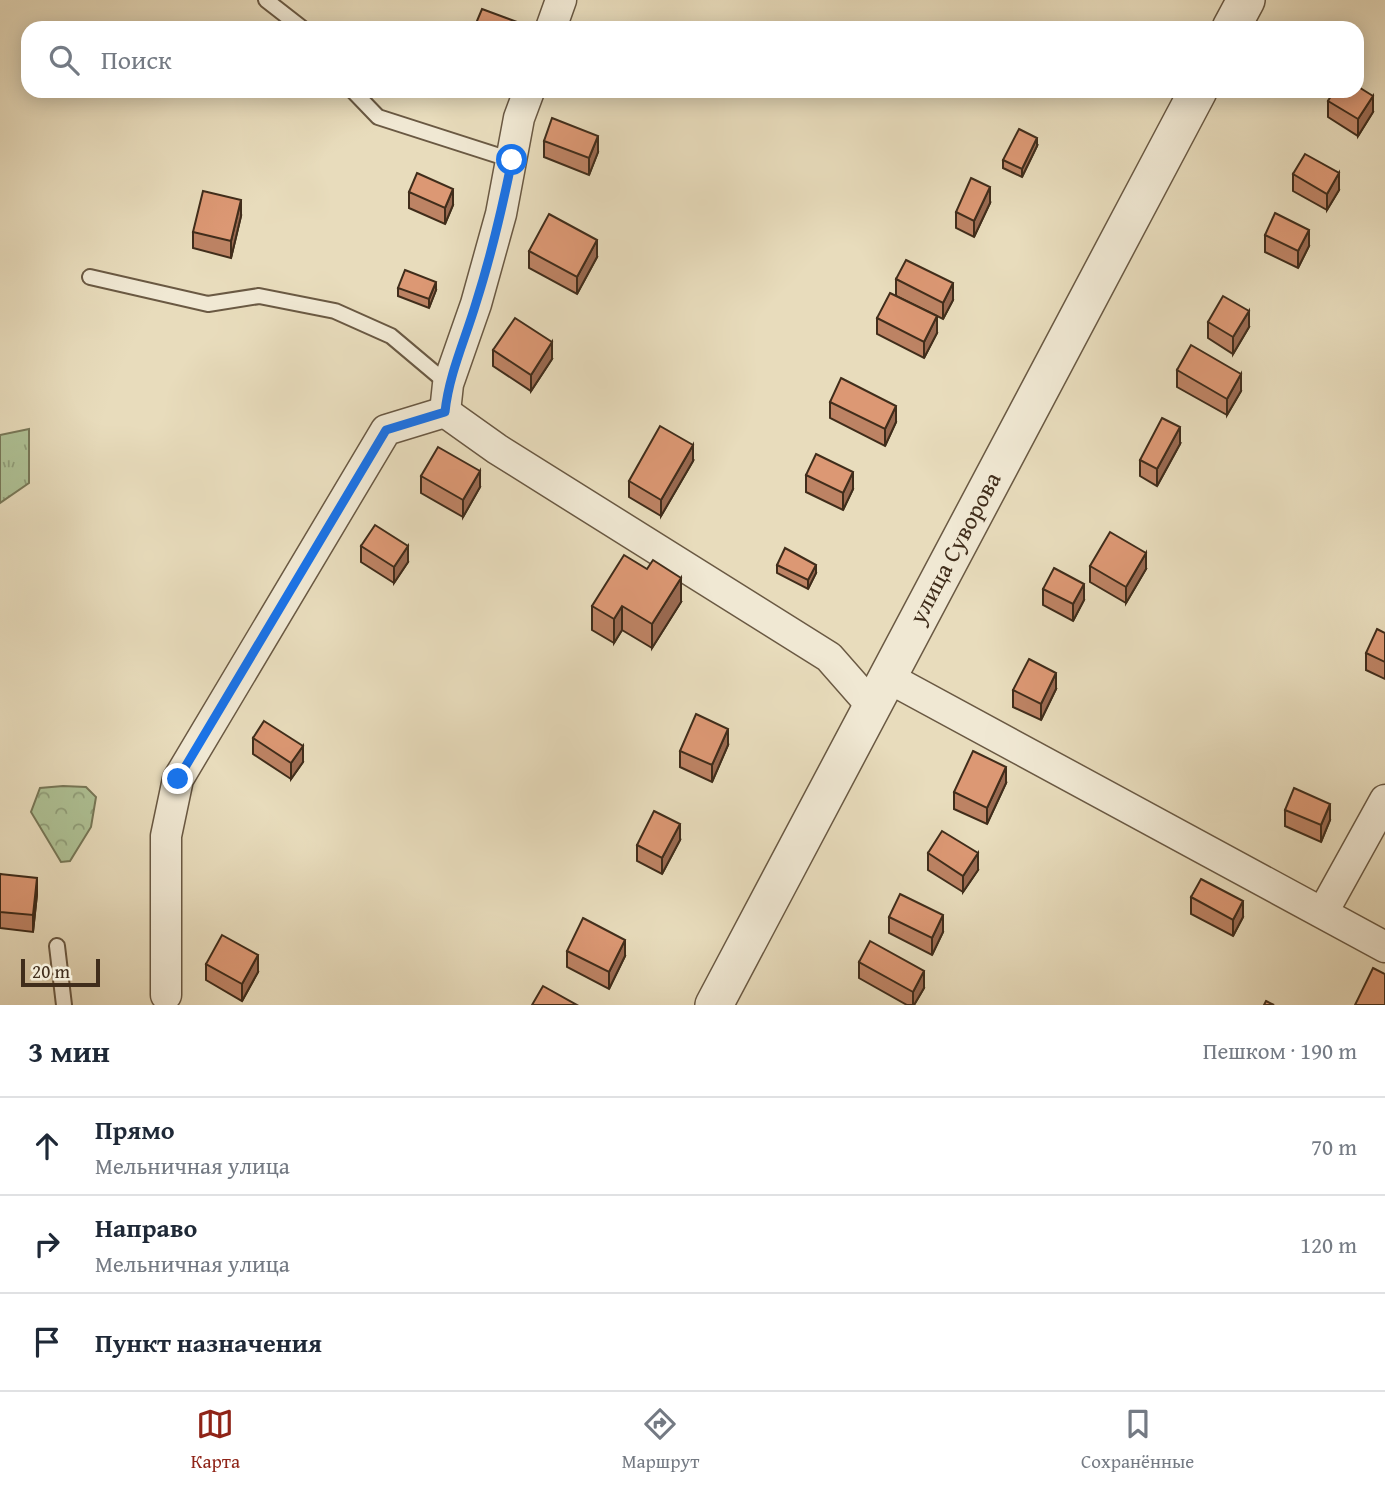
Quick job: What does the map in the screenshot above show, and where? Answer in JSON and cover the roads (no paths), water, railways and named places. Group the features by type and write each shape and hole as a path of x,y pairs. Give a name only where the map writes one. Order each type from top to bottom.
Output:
{"street":[{"path":"554,21 561,0"},
{"path":"1235,21 1246,0"},
{"path":"166,995 166,836 178,779 386,430 447,398 501,214 519,118 526,98"},
{"name":"улица Суворова","path":"714,1005 1194,98"},
{"path":"447,398 496,449 879,691 1323,912 1385,947"},
{"path":"1323,912 1385,800"}],"lane":[{"path":"266,0 293,21"},
{"path":"360,98 378,117 512,160"},
{"path":"90,277 208,304 259,296 335,311 391,336 447,398"},
{"path":"57,946 64,1005"}]}
